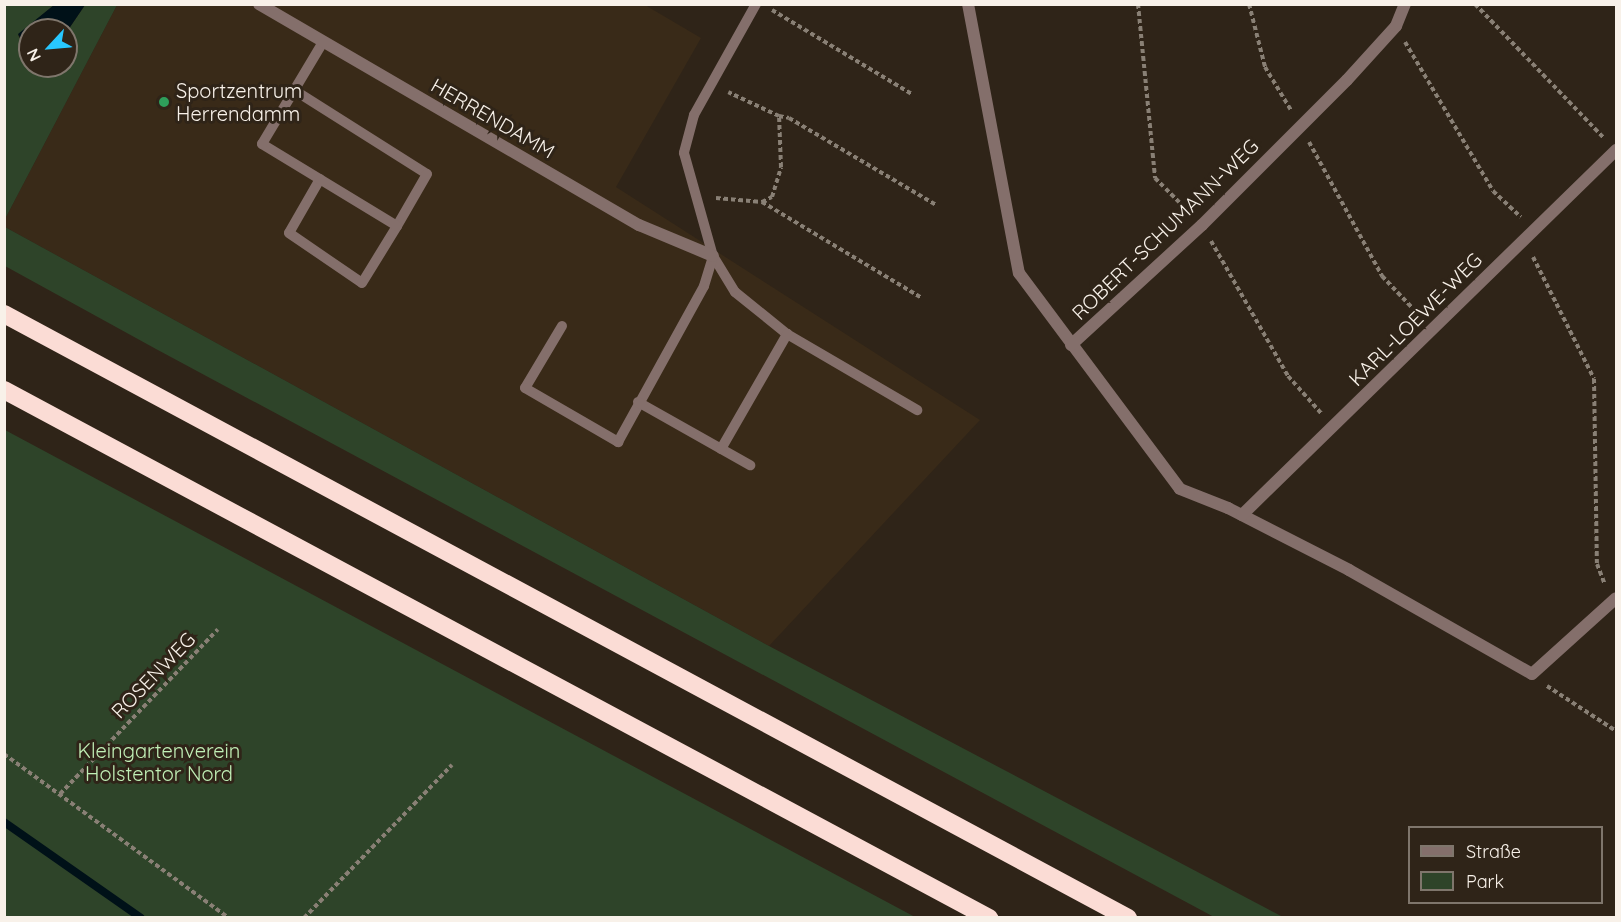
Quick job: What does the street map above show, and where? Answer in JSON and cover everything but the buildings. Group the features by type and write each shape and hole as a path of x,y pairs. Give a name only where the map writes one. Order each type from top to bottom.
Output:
{"highway":[{"path":"4,314 1128,918"},
{"path":"4,390 990,918"}],"street":[{"name":"HERRENDAMM","path":"259,4 639,225 713,256"},
{"name":"ROBERT-SCHUMANN-WEG","path":"968,4 1019,273 1071,345 1202,225 1299,125 1347,80 1396,26 1405,4"},
{"name":"KARL-LOEWE-WEG","path":"1242,515 1335,428 1534,228 1616,150"},
{"path":"1071,345 1180,489 1242,515 1432,614 1532,674 1614,600"}],"lane":[{"path":"756,4 694,115 684,153 694,197 713,256 735,292 787,334 917,410"},
{"path":"323,42 262,144 397,226"},
{"path":"294,90 427,174 362,283 289,233 320,179"},
{"path":"562,326 525,388 618,442 704,286 713,256"},
{"path":"721,449 787,334"},
{"path":"638,402 750,465"}],"path":[{"path":"763,4 912,94"},
{"path":"1138,4 1155,178 1202,225 1288,376 1335,428"},
{"path":"1249,4 1265,67 1382,276 1435,328"},
{"path":"1475,4 1616,150"},
{"path":"1396,26 1493,191 1534,228"},
{"path":"708,91 722,90 779,116 789,118 936,205"},
{"path":"762,202 772,197 781,167 779,116"},
{"path":"694,197 762,202 922,298"},
{"path":"1524,238 1594,379 1597,564 1614,600"},
{"name":"ROSENWEG","path":"60,794 218,629"},
{"path":"1548,687 1617,731"},
{"path":"4,754 229,918"},
{"path":"304,918 452,765"}],"shaded area":[{"path":"54,5 85,5 76,18 38,18"},
{"path":"117,5 645,5 701,38 616,187 980,420 769,646 5,227 5,219"}],"green space":[{"path":"5,5 54,5 38,18 18,18 18,78 78,78 78,18 76,18 85,5 117,5 5,219"},
{"path":"5,227 769,646 1283,917 1214,917 156,349 5,266"},
{"name":"Kleingartenverein Holstentor Nord","path":"5,430 160,513 915,917 5,917"}],"waterway":[{"path":"4,822 141,918"}],"place":[{"name":"Sportzentrum Herrendamm","path":"164,102"}]}
